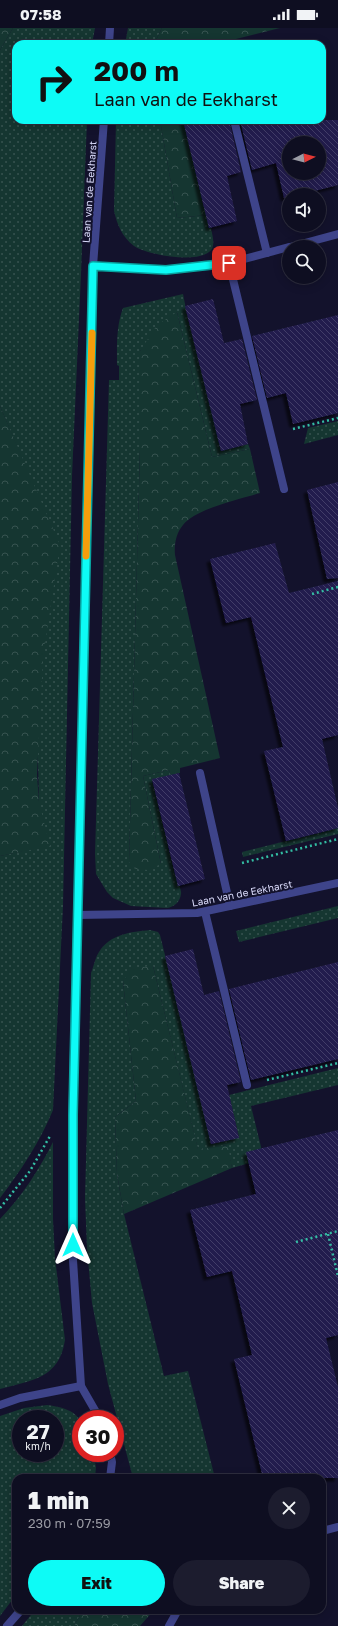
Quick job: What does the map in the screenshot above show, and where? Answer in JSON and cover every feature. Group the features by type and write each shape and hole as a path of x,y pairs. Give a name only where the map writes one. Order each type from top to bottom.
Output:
{"street":[{"path":"109,40 110,28"},
{"name":"Laan van de Eekharst","path":"95,1410 81,1386 73,1260 72,1130 93,266 104,124"},
{"path":"235,124 267,253"},
{"path":"315,240 338,234"},
{"path":"93,266 166,270 229,263 282,249"},
{"path":"229,263 284,489"},
{"path":"200,773 230,906"},
{"name":"Laan van de Eekharst","path":"77,915 197,913 338,883"},
{"path":"205,912 247,1085"},
{"path":"0,1405 20,1398 81,1386"},
{"path":"110,1474 112,1462"},
{"path":"326,1530 338,1527"},
{"path":"7,1626 18,1614"},
{"path":"170,1626 176,1614"}],"path":[{"path":"293,429 338,418"},
{"path":"312,594 338,587"},
{"path":"222,868 338,839"},
{"path":"247,1085 338,1063"},
{"path":"0,1208 30,1171 53,1132 72,1130"},
{"path":"296,1242 338,1231"},
{"path":"328,1234 338,1276"}],"green space":[{"path":"0,28 13,28 0,50"},
{"path":"13,28 95,28 93,40 12,40 12,124 87,124 72,476 63,906 53,1110 30,1156 0,1198 0,856 32,849 39,802 31,480 0,406 0,50"},
{"path":"128,28 162,28 156,40 126,40"},
{"path":"162,28 280,28 232,40 156,40"},
{"path":"116,124 161,124 177,218 206,215 209,228 211,228 213,247 206,254 197,257 174,257 150,253 134,246 123,234 118,225 114,211"},
{"path":"161,124 184,124 206,215 177,218"},
{"path":"183,294 221,451 248,444 250,449 212,457 177,312 140,351 140,449 129,862 161,864 143,776 169,770 171,775 152,780 174,872 181,892 178,902 172,907 167,908 131,906 113,898 107,892 96,874 95,854 109,380 119,380 119,366 117,365 117,336 123,308"},
{"path":"177,312 212,457 250,449 260,493 218,505 197,514 183,525 177,535 175,555 220,758 180,768 180,773 171,775 169,770 143,776 161,864 148,870 135,869 129,862 140,449 140,351 157,325"},
{"path":"0,406 60,545 43,657 37,775 39,802 50,846 0,856"},
{"path":"338,421 338,435 304,444 308,428"},
{"path":"338,828 338,834 243,857 242,852"},
{"path":"338,906 338,918 239,942 236,931"},
{"path":"150,930 158,932 160,935 212,1144 239,1137 229,1095 338,1068 338,1085 251,1106 264,1159 232,1168 227,1145 198,1150 153,966 123,981 136,1101 115,1117 117,1174 124,1214 164,1376 188,1371 214,1474 132,1474 124,1444 124,1410 115,1410 108,1384 92,1303 87,1249 85,1198 91,973 98,954 104,946 109,941 128,933"},
{"path":"153,966 198,1149 228,1145 232,1168 124,1214 117,1174 115,1117 136,1101 123,981 132,968"},
{"path":"53,1142 53,1219 55,1258 65,1340 62,1353 57,1363 50,1370 33,1380 0,1389 0,1219 30,1182"},
{"path":"47,1405 66,1409 72,1412 72,1462 95,1462 95,1474 12,1474 12,1600 0,1616 0,1416 12,1412 12,1462 64,1462 64,1410 18,1410"},
{"path":"32,1614 81,1614 74,1626 22,1626"},
{"path":"81,1614 150,1614 140,1626 74,1626"}],"building":[{"path":"326,120 338,120 338,185 326,188 282,188 282,189 276,163 252,170 241,124 326,124"},
{"path":"184,124 230,124 241,172 227,176 237,221 209,228"},
{"path":"213,299 224,343 242,339 257,400 240,404 248,444 221,451 185,306"},
{"path":"338,315 338,413 293,424 286,393 267,398 252,336"},
{"path":"338,482 338,578 327,579 307,490"},
{"path":"275,543 289,593 338,581 338,735 322,739 338,808 338,828 286,841 264,751 283,747 251,617 226,623 210,559"},
{"path":"179,773 205,879 178,886 152,779"},
{"path":"193,949 204,995 219,991 241,1082 227,1085 239,1138 211,1144 165,956"},
{"path":"338,962 338,1059 251,1080 229,989"},
{"path":"338,1130 338,1335 326,1338 338,1387 338,1478 326,1478 326,1474 262,1474 234,1359 252,1355 232,1271 207,1277 190,1210 256,1194 246,1152"}],"slow traffic":[{"path":"86,556 92,333"}],"route":[{"path":"73,1245 73,1115 93,266 166,270 229,263"}]}
